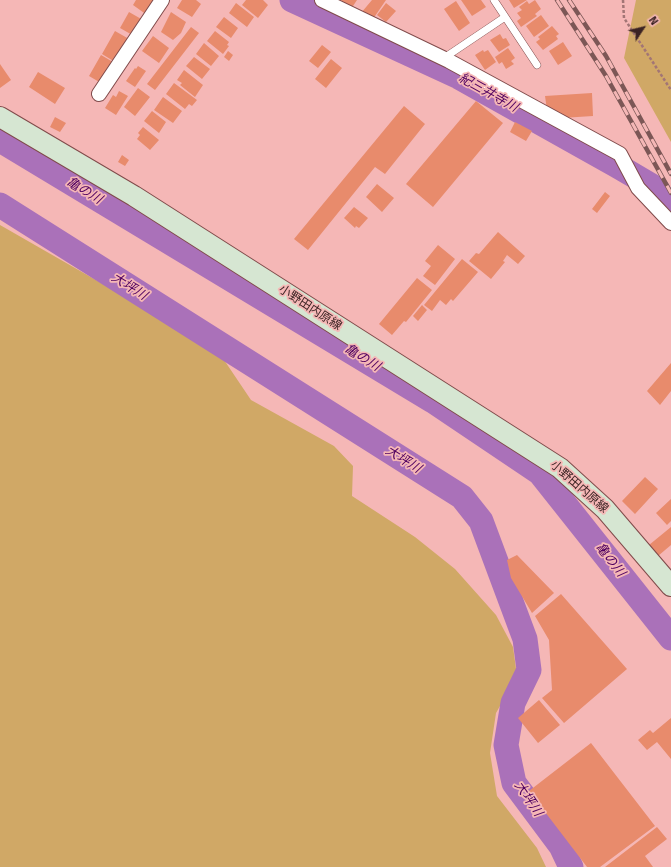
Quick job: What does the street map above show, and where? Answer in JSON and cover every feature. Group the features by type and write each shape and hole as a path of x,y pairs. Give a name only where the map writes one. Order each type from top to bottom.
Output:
{"main road":[{"name":"小野田内原線","path":"0,117 134,196 560,468 605,509 671,586"}],"street":[{"path":"99,94 162,0"},
{"path":"322,0 444,58 620,154 638,188 671,223"}],"lane":[{"path":"494,0 537,65"},
{"path":"444,58 505,17"}],"path":[{"path":"623,0 624,18 671,90"}],"shaded area":[{"path":"636,0 671,0 671,142 624,58"},
{"path":"0,225 218,351 251,400 334,446 353,466 352,496 415,537 455,569 496,615 513,647 517,676 496,713 490,753 497,796 537,848 546,867 0,867"}],"building":[{"path":"136,0 156,0 147,15 133,5"},
{"path":"182,0 196,0 201,4 192,17 177,8"},
{"path":"246,0 263,0 268,5 258,18 242,5"},
{"path":"342,0 357,0 351,9 339,3"},
{"path":"372,0 386,0 373,19 361,13"},
{"path":"461,0 481,0 486,7 472,16"},
{"path":"509,0 527,0 514,8"},
{"path":"535,0 541,9 535,14 537,16 521,27 517,21 521,18 517,13 522,10 519,7 527,1 529,4"},
{"path":"456,1 470,23 459,31 444,9"},
{"path":"236,3 254,17 247,27 229,13"},
{"path":"386,3 396,11 386,22 377,15"},
{"path":"129,12 143,20 134,36 120,28"},
{"path":"171,12 186,22 181,33 173,40 161,32"},
{"path":"541,15 549,26 534,37 526,26"},
{"path":"224,17 238,28 231,38 216,27"},
{"path":"552,26 559,34 556,36 558,39 543,50 536,42 540,39 538,37"},
{"path":"191,27 199,33 155,90 147,84"},
{"path":"115,31 129,39 115,62 102,54"},
{"path":"215,31 229,42 227,45 229,46 223,54 207,41"},
{"path":"500,34 503,39 506,38 510,45 499,52 490,40"},
{"path":"153,36 169,48 159,63 142,51"},
{"path":"563,42 572,56 558,65 549,51"},
{"path":"204,43 219,56 211,66 196,54"},
{"path":"322,45 331,52 318,68 309,61"},
{"path":"508,48 515,58 511,61 514,64 506,69 502,62 499,64 495,57"},
{"path":"483,50 484,52 488,50 496,62 485,70 475,55"},
{"path":"228,51 233,55 229,61 224,57"},
{"path":"101,55 113,62 101,83 89,76"},
{"path":"194,57 210,69 202,79 186,66"},
{"path":"331,59 342,68 326,88 315,79"},
{"path":"0,64 11,80 0,88"},
{"path":"138,66 146,71 135,87 126,81"},
{"path":"184,70 203,85 195,97 180,85 182,83 177,80"},
{"path":"38,72 65,88 55,104 29,87"},
{"path":"174,83 197,100 192,106 189,104 185,109 166,94"},
{"path":"138,88 150,97 135,116 124,107"},
{"path":"119,91 128,96 116,115 105,108 113,95 116,97"},
{"path":"592,93 593,116 562,118 547,110 545,96"},
{"path":"163,97 182,111 173,123 154,110"},
{"path":"476,101 503,123 433,207 406,184"},
{"path":"404,106 425,124 385,174 375,167 308,250 294,239"},
{"path":"152,111 166,122 159,133 144,121"},
{"path":"55,117 66,123 60,132 50,127"},
{"path":"515,122 532,131 526,141 510,132"},
{"path":"143,127 159,140 150,150 137,139 140,135 138,133"},
{"path":"122,155 129,160 125,166 118,162"},
{"path":"377,184 394,198 382,212 366,197"},
{"path":"605,192 610,196 597,213 592,209"},
{"path":"354,207 368,218 359,228 356,226 355,228 344,218"},
{"path":"498,232 525,256 518,264 507,255 503,261 505,262 491,279 469,261 476,253 479,254"},
{"path":"438,245 455,259 435,285 423,276 431,266 425,261"},
{"path":"462,259 478,272 453,301 451,299 446,305 440,300 432,311 424,305"},
{"path":"417,278 432,290 406,322 404,321 392,335 379,324"},
{"path":"422,305 427,310 418,321 413,316"},
{"path":"671,363 671,391 660,405 647,391"},
{"path":"645,477 658,489 635,514 622,501"},
{"path":"671,499 671,521 667,525 656,513"},
{"path":"671,527 671,545 658,556 649,545"},
{"path":"517,555 554,593 532,613 511,578 507,560"},
{"path":"561,594 627,669 564,723 542,698 552,690 549,640 535,616"},
{"path":"539,700 560,725 538,743 518,718"},
{"path":"671,718 671,759 657,742 647,750 638,740 650,730 653,733"},
{"path":"591,743 655,826 600,867 587,867 529,791"},
{"path":"657,827 667,839 645,856 653,867 605,867"}],"waterway":[{"name":"紀三井寺川","path":"292,0 459,77 657,189 665,203 671,205"},
{"name":"亀の川","path":"0,140 433,401 540,473 671,638"},
{"name":"大坪川","path":"0,205 462,497 481,521 525,639 529,670 513,703 506,745 514,783 561,846 571,867"}],"railway":[{"path":"557,0 606,76 671,193"},
{"path":"569,0 606,56 671,174"}]}
